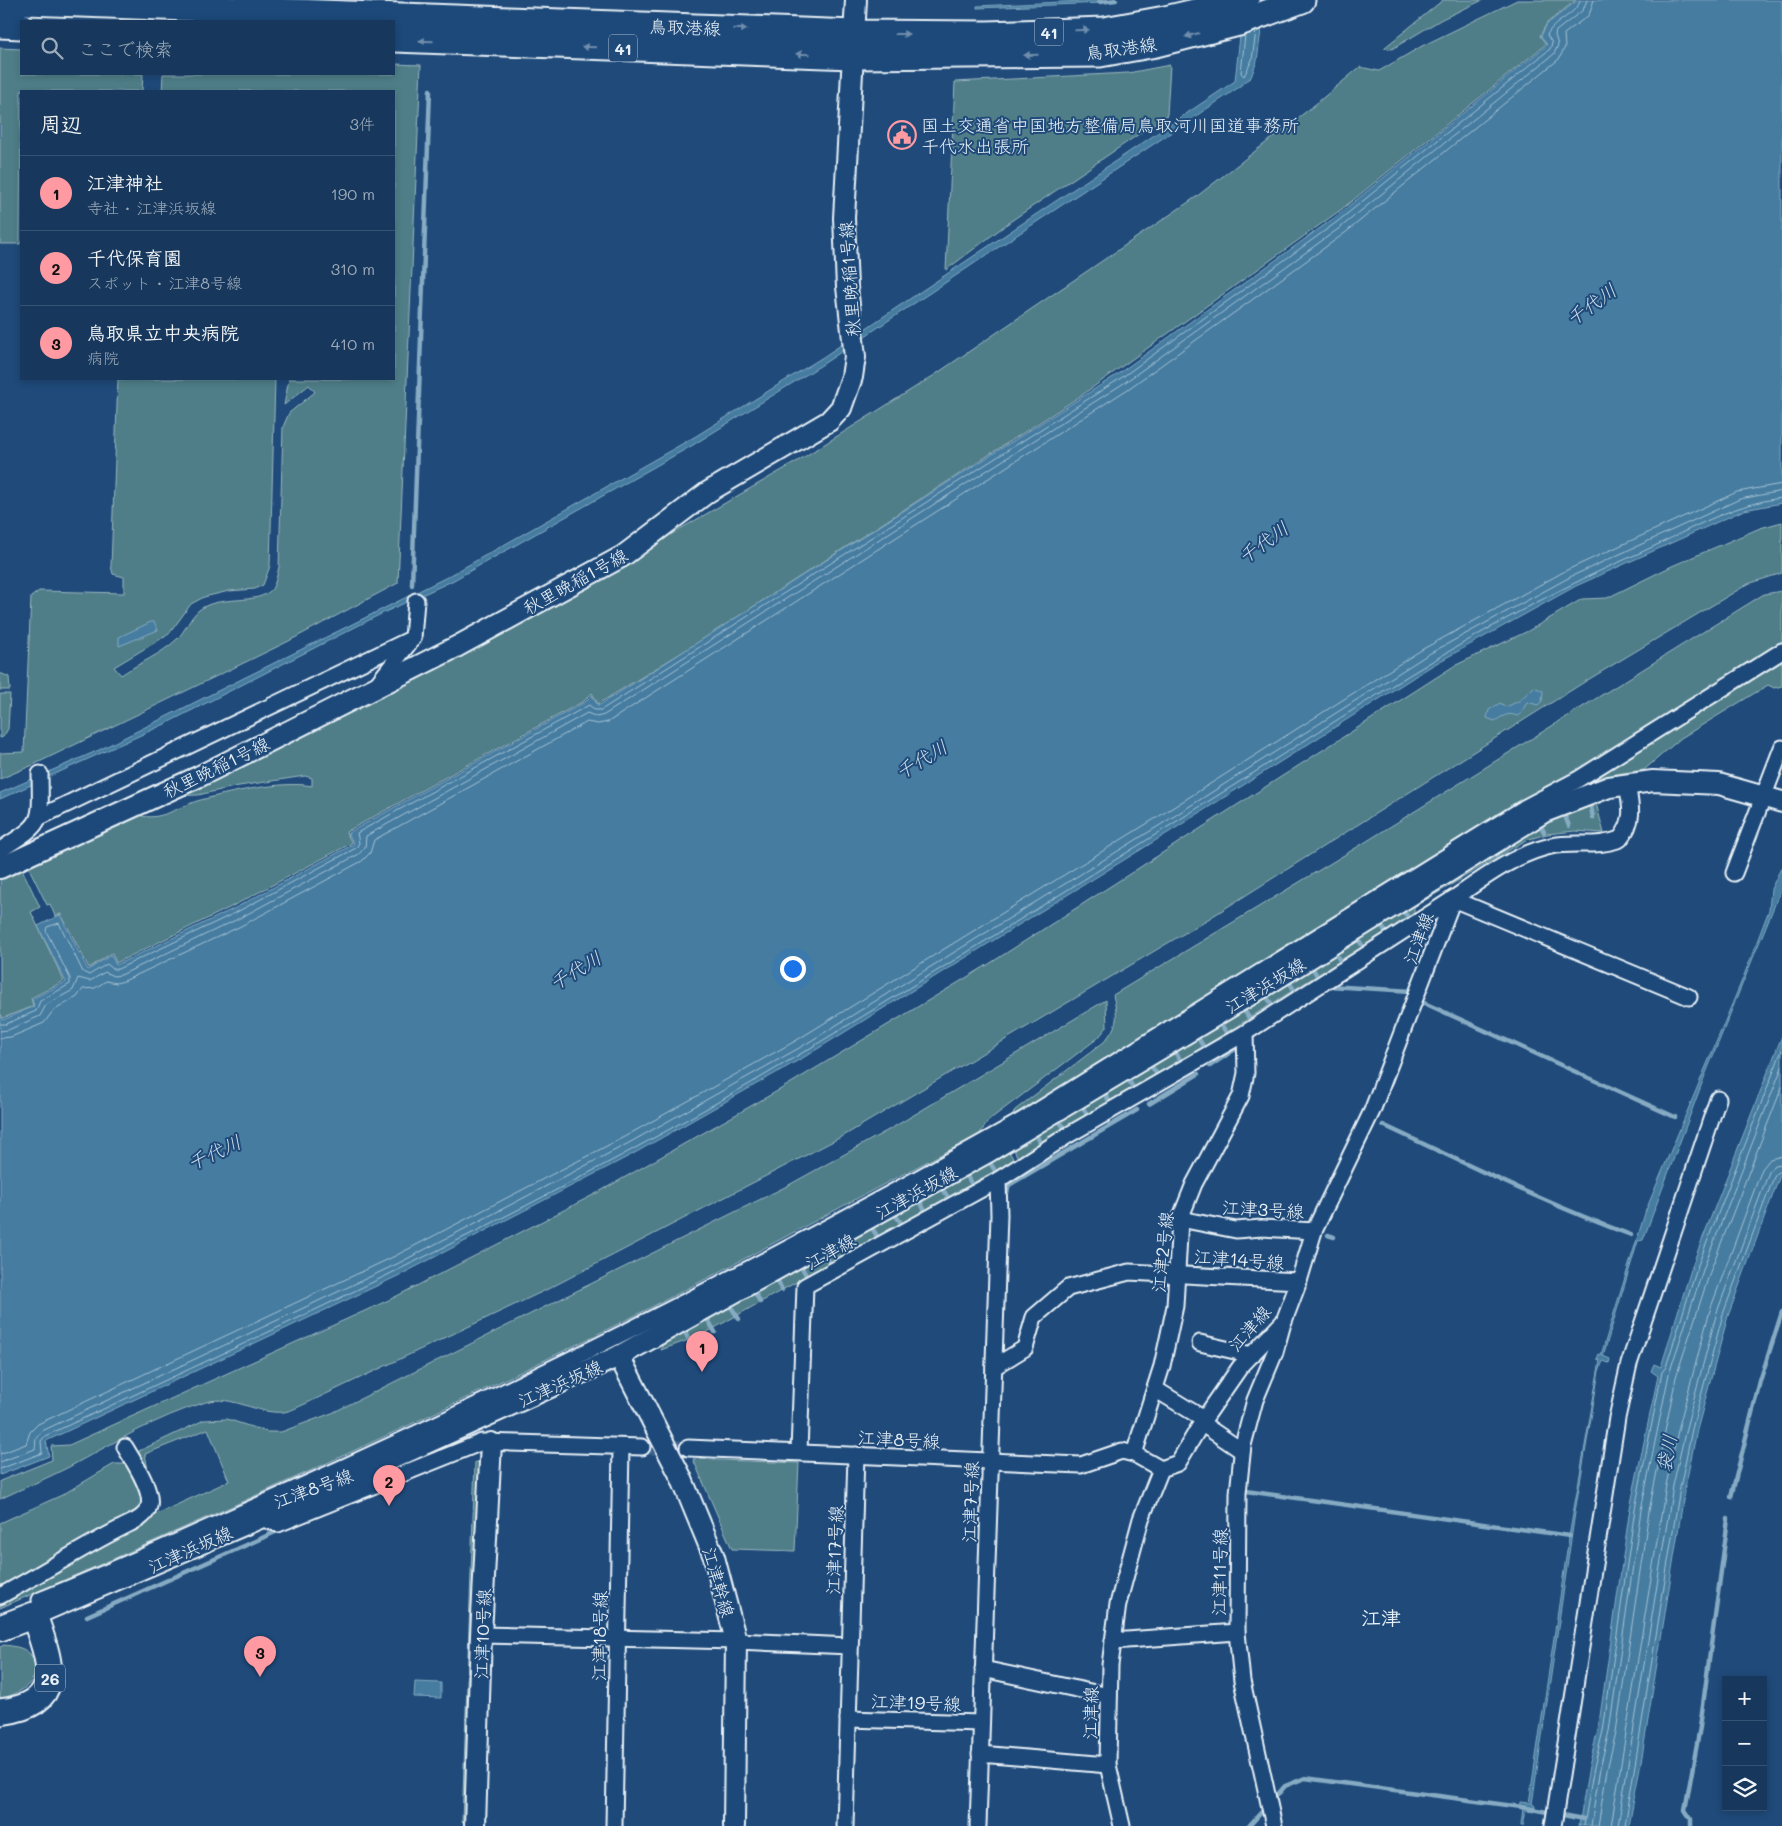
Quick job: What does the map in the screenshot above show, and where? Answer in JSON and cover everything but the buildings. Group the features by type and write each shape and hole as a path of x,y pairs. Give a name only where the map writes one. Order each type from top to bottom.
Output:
{"main road":[{"name":"鳥取港線","path":"395,22 853,45 1100,54 1156,44 1241,5 1268,14 1302,0"},
{"name":"鳥取港線","path":"0,1 365,20"},
{"path":"0,25 20,26"},
{"name":"鳥取港線","path":"395,39 853,45"},
{"path":"0,1628 37,1608"},
{"name":"26","path":"0,1712 31,1704 41,1696 48,1686 50,1665 37,1608"}],"street":[{"name":"秋里晩稲1号線","path":"0,868 200,776 458,646 623,556 708,492 829,421 841,408 852,377 854,351 847,287 844,218 856,0"},
{"path":"374,688 413,638 416,601"},
{"path":"40,817 413,638"},
{"path":"37,1608 105,1574 422,1432 613,1340 947,1162 1021,1121 1524,808 1577,780 1782,651"},
{"path":"1734,873 1762,795 1782,748"},
{"path":"0,850 34,828 40,817 40,774"},
{"name":"江津浜坂線","path":"37,1608 260,1518 619,1356 988,1152 1268,984 1544,812 1609,787 1627,784 1683,781 1719,784 1782,802"},
{"path":"1452,899 1492,873 1533,852 1563,844 1597,844 1620,839 1631,821 1632,811 1627,784"},
{"path":"1452,899 1689,996"},
{"name":"江津線","path":"799,1452 805,1286 998,1180 1070,1134 1245,1033 1452,899"},
{"name":"江津線","path":"1122,1826 1108,1765 1113,1641 1118,1604 1141,1519 1161,1469 1178,1463 1203,1421 1240,1367 1284,1321 1300,1281 1314,1231 1372,1111 1452,899"},
{"name":"江津2号線","path":"1134,1454 1156,1389 1175,1306 1180,1218 1194,1184 1241,1096 1246,1073 1245,1033"},
{"path":"1553,1826 1616,1418 1629,1364 1718,1099"},
{"name":"江津7号線","path":"978,1826 999,1215 998,1180"},
{"name":"江津3号線","path":"1180,1218 1236,1230 1262,1228 1314,1231"},
{"name":"江津14号線","path":"994,1367 1025,1348 1034,1317 1068,1288 1129,1272 1300,1281"},
{"name":"江津11号線","path":"1274,1826 1242,1681 1237,1632 1238,1493 1242,1450 1256,1400 1275,1352 1284,1321"},
{"path":"1200,1343 1252,1355"},
{"name":"江津幹線","path":"619,1356 681,1477 714,1557 736,1641 734,1826"},
{"path":"1156,1389 1242,1450"},
{"name":"江津8号線","path":"260,1518 278,1524 482,1442 642,1447"},
{"name":"江津10号線","path":"475,1826 481,1635 491,1443"},
{"path":"0,1596 93,1542 142,1517 149,1507 148,1494 140,1472 125,1447"},
{"name":"江津18号線","path":"614,1826 621,1447"},
{"name":"江津8号線","path":"688,1448 991,1462 1047,1462 1081,1465 1122,1451 1134,1454"},
{"path":"1134,1454 1161,1469"},
{"name":"江津17号線","path":"848,1718 856,1455"},
{"path":"1113,1641 1237,1632"},
{"path":"481,1635 736,1641 850,1646"},
{"path":"983,1669 1110,1696"},
{"path":"845,1826 848,1718"},
{"name":"江津19号線","path":"848,1718 981,1723"},
{"path":"980,1754 1108,1765"}],"green space":[{"path":"1443,0 1483,0 1442,19 1392,49 1384,48"},
{"path":"1517,0 1576,0 1547,23 1540,36 1546,44 1342,209 1082,395 689,648 598,704 592,693 584,701 346,832 352,843 229,908 116,963 112,953 89,968 61,914 55,916 50,904 47,905 27,864 139,815 154,817 197,801 255,788 286,785 312,786 312,778 305,776 239,786 198,795 171,796 637,554 796,462 933,376 1196,197 1312,107 1360,67 1379,71 1422,46"},
{"path":"0,48 20,49 20,75 143,75 142,90 20,90 20,244 0,244"},
{"path":"395,64 421,65 398,583 287,642 33,765 0,779 0,753 24,752 31,597 39,591 124,593 124,577 113,574 111,566 118,380 275,380 270,566 263,585 255,589 229,591 204,597 191,604 169,634 114,667 121,675 170,645 179,637 199,610 207,605 258,597 272,589 279,567 283,427 289,413 315,392 309,385 284,405 289,380 395,380 395,90 162,90 163,75 395,75"},
{"path":"1170,65 1167,115 1011,221 946,270 955,82 1128,73"},
{"path":"1782,522 1782,573 1748,584 1586,681 1205,921 845,1135 548,1289 294,1409 274,1412 264,1411 235,1402 216,1400 206,1402 153,1423 60,1471 0,1499 0,1481 52,1460 51,1446 69,1445 391,1299 597,1193 781,1089 989,964 1454,666 1528,631 1582,599 1607,598 1672,566 1760,528"},
{"path":"1782,591 1782,646 1628,742 1387,883 1076,1081 1013,1115 1015,1110 1104,1042 1115,1025 1116,1020 1113,995 1359,846 1764,594"},
{"path":"1782,661 1782,686 1774,688 1768,685 1681,738 1644,770 1615,774 1578,785 1744,680"},
{"path":"0,673 9,677 10,690 0,690"},
{"path":"0,694 10,694 8,729 3,737 0,738"},
{"path":"1596,803 1604,833 1575,831 1547,834 1526,840 1414,907 1414,914 1186,1058 1018,1158 1013,1148 1145,1069 1538,826 1559,816"},
{"path":"21,867 40,907 31,912 64,981 31,998 33,1006 3,1018 0,1013 0,876"},
{"path":"1106,1000 1107,1027 1098,1038 989,1120 979,1135 679,1293 479,1392 240,1503 0,1608 0,1600 152,1516 229,1481 208,1429 145,1454 150,1481 140,1465 139,1451 204,1420 227,1419 267,1432 281,1432 332,1413 787,1186 892,1128"},
{"path":"1008,1150 1014,1160 702,1335 661,1350 663,1342"},
{"path":"693,1459 799,1463 795,1551 732,1549"},
{"path":"475,1462 479,1462 468,1773 466,1822 462,1822"},
{"path":"114,1464 125,1464 135,1473 145,1506 0,1592 0,1523 62,1495"},
{"path":"4,1645 25,1650 35,1662 36,1670 34,1677 23,1689 0,1698 0,1647"}],"water":[{"path":"1104,0 1104,3 977,8 977,6"},
{"path":"1244,0 1265,0 1257,61 1251,77 1235,90 820,366 693,445 452,581 385,612 165,724 0,799 0,793 99,750 449,576 696,436 823,357 1235,81"},
{"name":"千代川","path":"1578,0 1782,0 1782,503 1744,510 1576,586 1433,665 1171,831 806,1056 633,1154 402,1274 46,1441 49,1456 0,1475 0,1015 3,1020 34,1006 32,999 66,982 38,926 60,915 88,970 111,955 116,965 233,909 354,844 348,833 585,702 592,695 598,706 1118,374 1334,218 1547,45 1541,36 1547,24"},
{"path":"154,622 158,630 119,646 119,637"},
{"path":"1534,687 1543,691 1542,701 1538,705 1527,702 1521,714 1517,716 1503,716 1495,721 1487,718 1489,710 1500,703 1506,707 1519,701"},
{"path":"1782,866 1782,887 1704,1078 1643,1240 1638,1241 1603,1356 1610,1359 1609,1363 1603,1361 1599,1371 1576,1506 1532,1804 1535,1805 1534,1812 1526,1811 1523,1826 1521,1826 1523,1809 1519,1808 1520,1802 1529,1803 1570,1531 1600,1360 1597,1359 1599,1354 1601,1355 1646,1210 1743,978 1769,910 1771,889"},
{"name":"袋川","path":"1782,1036 1782,1170 1728,1316 1697,1430 1685,1488 1643,1751 1629,1826 1579,1826 1589,1766 1598,1730 1630,1508 1658,1376 1651,1371 1654,1364 1661,1367 1693,1263"},
{"path":"415,1682 441,1683 441,1698 414,1697"}],"waterway":[{"path":"1099,2 1116,0"},
{"path":"412,585 430,90"},
{"path":"1591,807 1593,818"},
{"path":"1565,816 1569,826"},
{"path":"1541,826 1544,832"},
{"path":"1403,910 1407,916"},
{"path":"1380,924 1385,931"},
{"path":"1357,938 1362,945"},
{"path":"1335,953 1339,959"},
{"path":"1312,967 1316,974"},
{"path":"1289,982 1293,988"},
{"path":"1328,986 1412,991"},
{"path":"1266,996 1271,1003"},
{"path":"1422,1002 1675,1117"},
{"path":"1244,1010 1249,1018"},
{"path":"1221,1024 1226,1032"},
{"path":"1198,1038 1203,1046"},
{"path":"1210,1066 1240,1046"},
{"path":"1175,1052 1181,1061"},
{"path":"1152,1067 1157,1075"},
{"path":"1149,1104 1198,1074"},
{"path":"1129,1081 1134,1089"},
{"path":"1106,1095 1110,1103"},
{"path":"1083,1108 1088,1116"},
{"path":"1007,1193 1009,1185 1137,1110"},
{"path":"1060,1122 1065,1129"},
{"path":"1383,1125 1537,1197 1631,1235"},
{"path":"1037,1136 1041,1144"},
{"path":"990,1163 994,1169"},
{"path":"967,1176 971,1183"},
{"path":"943,1190 947,1196"},
{"path":"921,1203 924,1209"},
{"path":"896,1216 901,1223"},
{"path":"872,1228 877,1236"},
{"path":"1328,1235 1334,1237"},
{"path":"848,1240 853,1250"},
{"path":"825,1255 830,1263"},
{"path":"802,1268 806,1275"},
{"path":"778,1281 782,1290"},
{"path":"755,1293 760,1302"},
{"path":"731,1307 739,1319"},
{"path":"1731,1497 1760,1381 1782,1312"},
{"path":"708,1320 715,1332"},
{"path":"685,1332 691,1344"},
{"path":"1246,1491 1570,1536"},
{"path":"1691,1826 1691,1819 1685,1810 1700,1727 1728,1519"},
{"path":"87,1616 282,1529"},
{"path":"1273,1800 1285,1786 1305,1778 1521,1807 1584,1819"},
{"path":"1249,1826 1266,1807"}],"tunnel":[{"path":"642,1447 688,1448"}],"place":[{"name":"国土交通省中国地方整備局鳥取河川国道事務所 千代水出張所","path":"902,135"},
{"name":"江津神社","path":"702,1372"},
{"name":"千代保育園","path":"389,1506"},
{"name":"鳥取県立中央病院","path":"260,1677"}],"district":[{"name":"江津","path":"1381,1617"}]}
